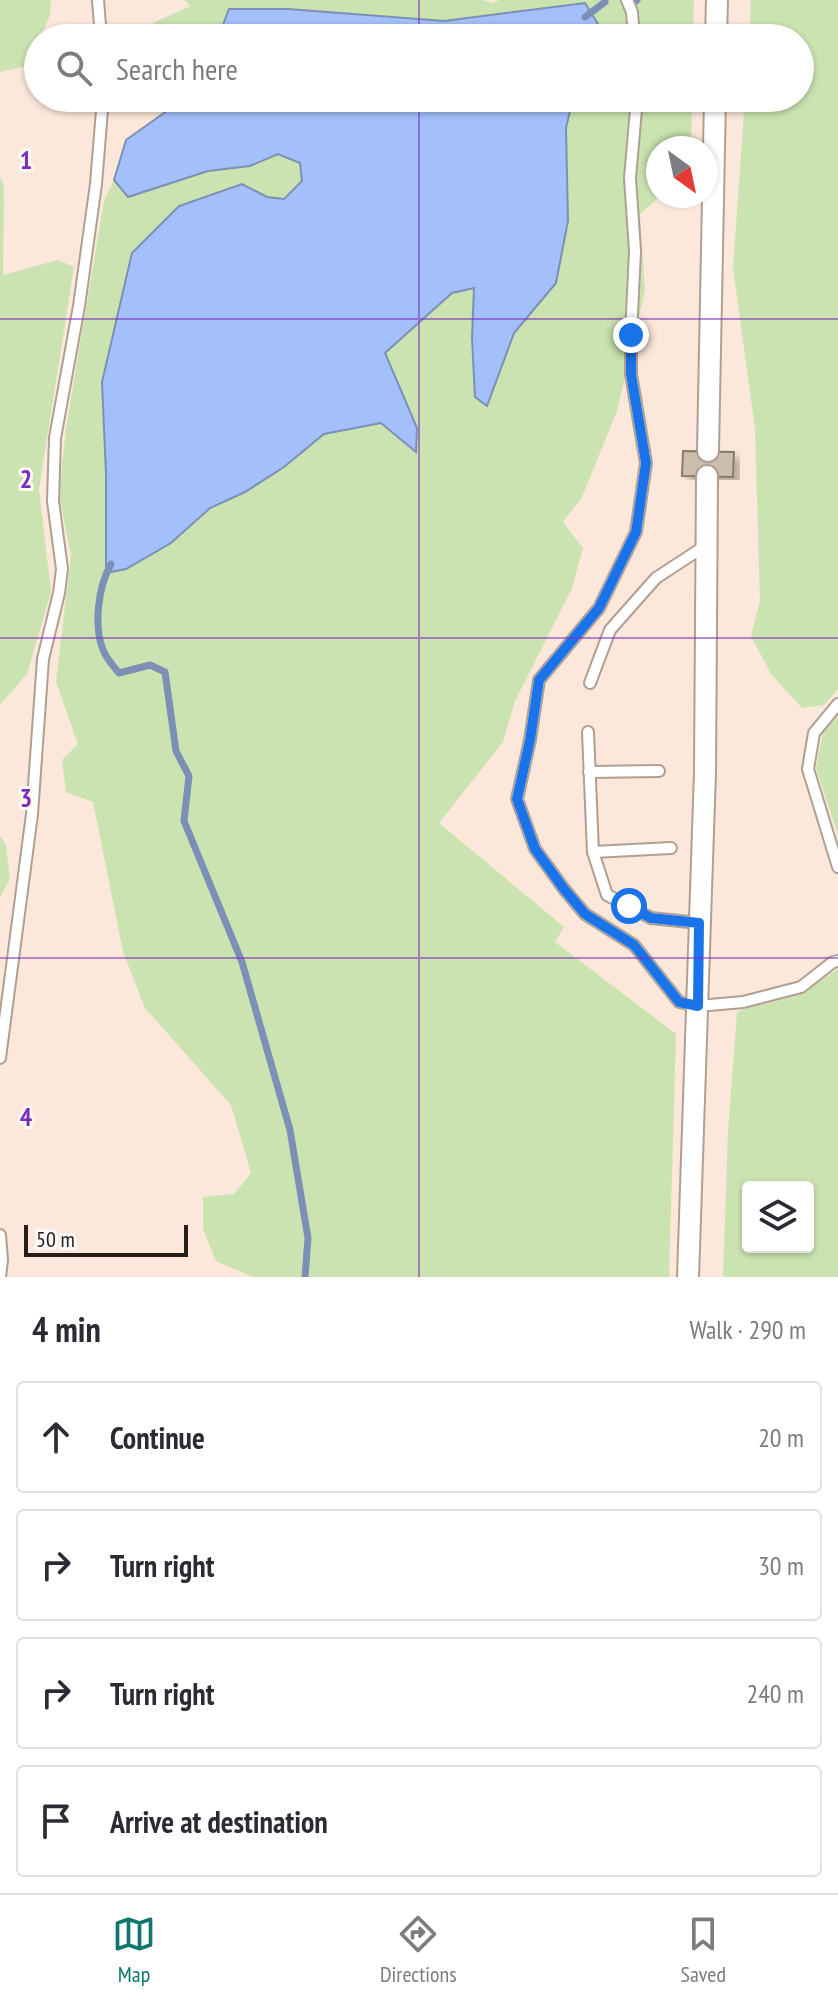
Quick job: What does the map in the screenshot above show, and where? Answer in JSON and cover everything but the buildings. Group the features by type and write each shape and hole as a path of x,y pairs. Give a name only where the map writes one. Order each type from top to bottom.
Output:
{"street":[{"path":"716,24 717,0"},
{"path":"708,451 715,112"},
{"path":"688,1277 705,772 707,476"}],"lane":[{"path":"98,0 100,24"},
{"path":"627,0 633,24"},
{"path":"0,1058 32,814 43,659 62,569 53,501 55,438 79,306 96,184 102,112"},
{"path":"636,112 630,178 635,251 631,374 646,463 636,532 599,608 539,680 517,799 535,849 585,914 634,945 679,1002 698,1006 743,1002 801,987 838,961"},
{"path":"590,683 610,630 656,578 707,545"},
{"path":"838,704 814,733 808,769 838,867"},
{"path":"588,732 593,852 607,895 651,918 699,923"},
{"path":"589,772 659,771"},
{"path":"593,852 671,848"},
{"path":"0,1235 0,1277"}],"green space":[{"path":"0,0 51,0 46,24 24,24 24,66 0,72"},
{"path":"184,0 483,0 493,3 499,0 694,0 693,24 598,24 585,3 444,21 288,9 230,9 224,24 153,24 191,6"},
{"path":"751,0 838,0 838,689 824,705 802,708 771,674 751,636 760,601 755,429 733,268 744,112 814,112 814,24 750,24"},
{"path":"570,112 692,112 691,136 646,136 647,208 640,214 645,291 617,411 582,497 563,522 583,548 572,588 515,701 503,742 439,823 564,927 555,942 676,1034 669,1277 253,1277 216,1261 203,1229 203,1197 234,1194 251,1173 231,1105 145,1008 123,952 93,802 66,792 62,760 78,744 56,682 71,556 59,495 66,428 104,201 114,180 128,197 208,171 250,166 278,154 300,163 302,181 285,199 267,197 242,184 106,473 106,572 171,543 210,508 245,492 284,467 324,434 381,423 415,451 417,428 385,353 452,293 475,288 472,338 475,397 487,405 514,333 556,283 568,221 566,128"},
{"path":"0,176 4,186 3,275 58,260 74,267 39,489 51,592 27,674 0,705"},
{"path":"838,716 838,834 816,769 823,732"},
{"path":"0,836 6,845 10,879 0,897"},
{"path":"838,969 838,1277 723,1277 728,1131 737,1012 828,976"}],"water":[{"path":"585,3 598,24 223,24 229,9 288,9 444,21"},
{"path":"165,112 570,112 566,128 568,221 556,283 514,333 487,406 475,397 472,338 474,288 452,293 385,353 417,428 416,452 381,423 324,434 284,467 245,492 210,508 171,543 126,569 106,573 102,382 132,253 179,206 242,184 267,197 284,199 302,181 300,163 278,154 250,166 208,171 128,197 114,180 126,140"}],"waterway":[{"path":"585,17 605,2"},
{"path":"111,564 98,608 101,642 104,652 119,673 150,665 165,672 176,751 189,776 184,821 242,962 290,1130 308,1238 305,1277"}],"route":[{"path":"629,906 651,918 699,923 698,1006 679,1002 634,945 585,914 535,849 517,799 539,680 599,608 636,532 646,463 631,374 631,335"}]}
